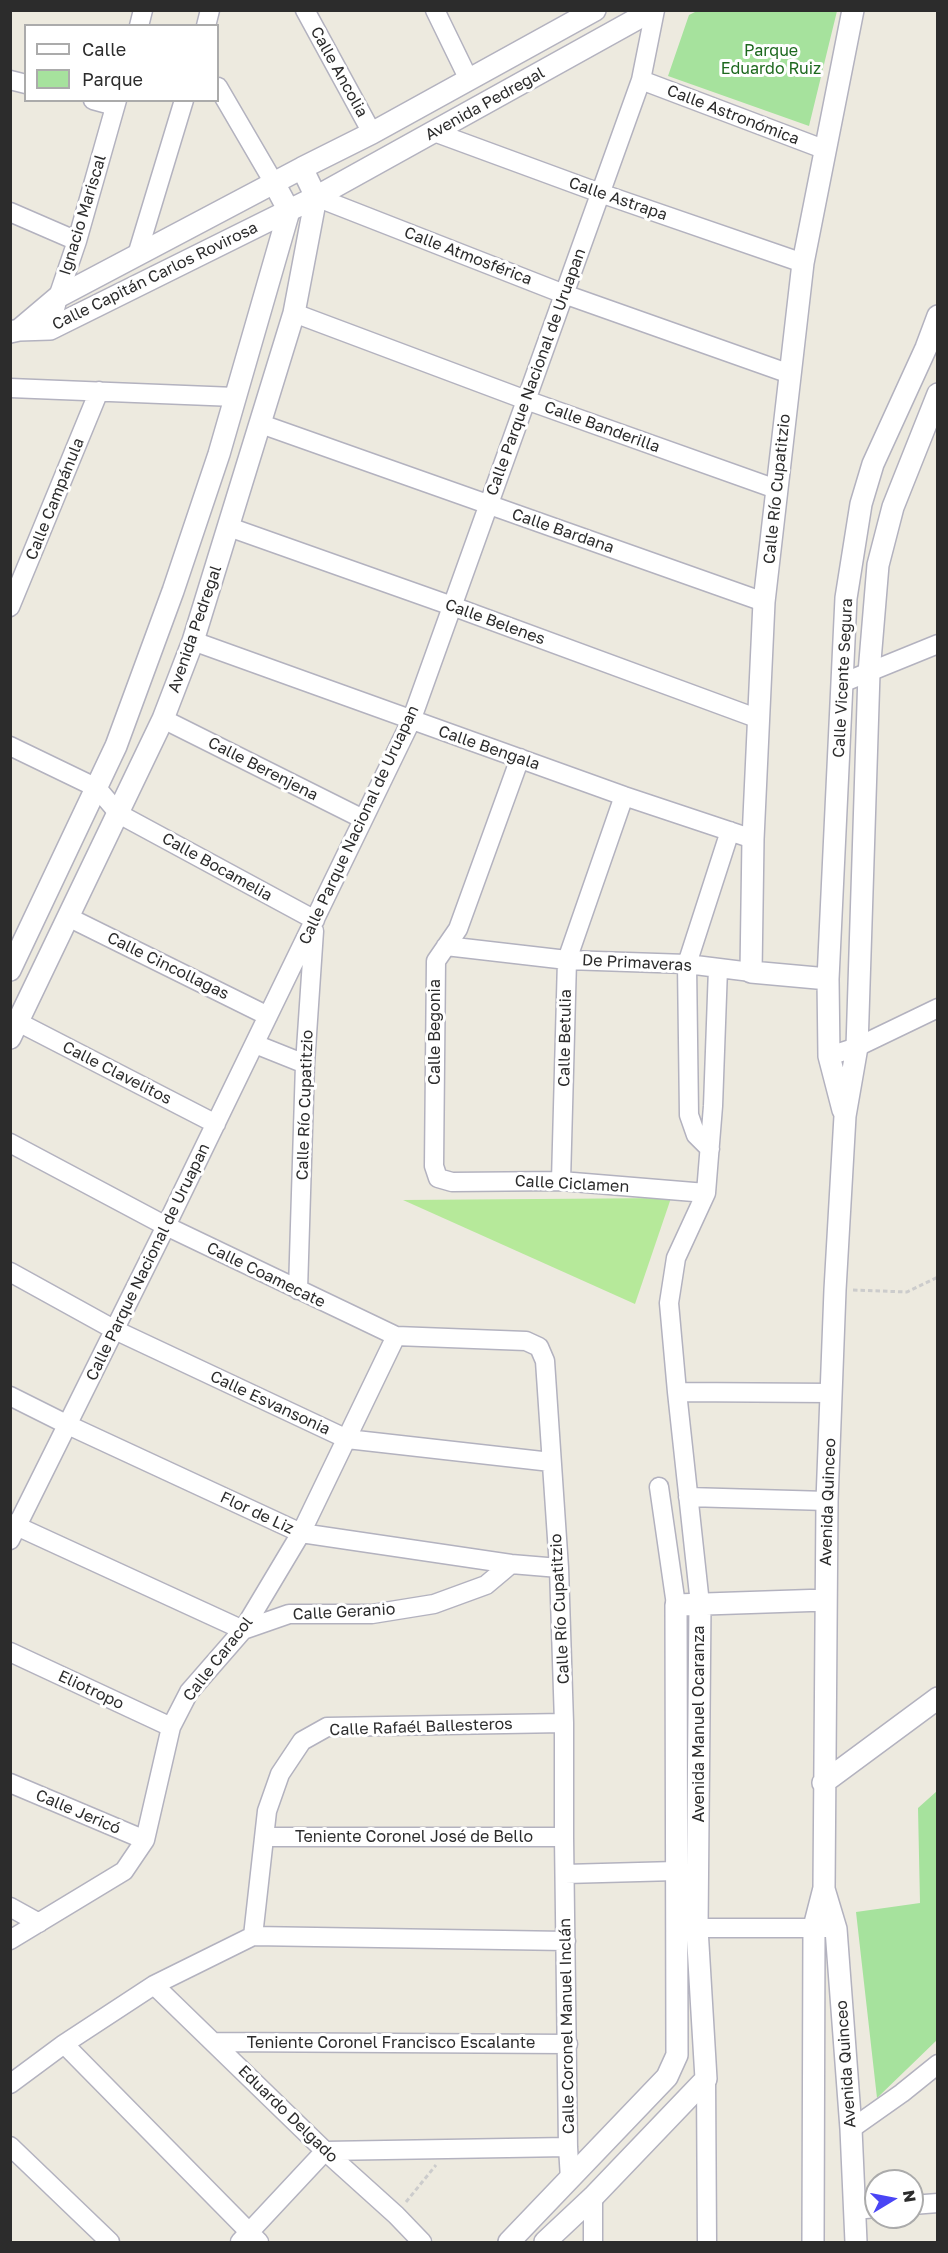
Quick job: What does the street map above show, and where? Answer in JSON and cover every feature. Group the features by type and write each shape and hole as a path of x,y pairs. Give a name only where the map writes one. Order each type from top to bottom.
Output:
{"street":[{"name":"Calle Ancolia","path":"305,10 372,133"},
{"path":"435,10 469,80"},
{"name":"Avenida Pedregal","path":"274,183 372,133 595,10"},
{"name":"Avenida Pedregal","path":"10,970 116,746 174,591 219,454 289,211 654,10"},
{"name":"Calle Parque Nacional de Uruapan","path":"13,1530 115,1330 411,721 641,80 654,10"},
{"name":"Calle Río Cupatitzio","path":"751,972 753,839 764,602 803,262 853,10"},
{"name":"Calle Astronómica","path":"641,80 826,150"},
{"path":"219,89 289,211"},
{"path":"137,255 183,102"},
{"name":"Ignacio Mariscal","path":"50,329 116,103"},
{"name":"Calle Astrapa","path":"434,132 600,193 803,262"},
{"path":"302,168 316,197"},
{"name":"Calle Capitán Carlos Rovirosa","path":"15,331 58,297 274,183"},
{"name":"Avenida Pedregal","path":"14,1030 163,719 193,641 294,314 316,197"},
{"name":"Calle Atmosférica","path":"316,197 564,294 790,374"},
{"name":"Calle Capitán Carlos Rovirosa","path":"15,331 50,329 289,211"},
{"path":"10,212 77,241"},
{"name":"Calle Banderilla","path":"294,314 776,489"},
{"name":"Calle Vicente Segura","path":"828,1056 828,979 846,598 861,504 873,464 926,348 938,316"},
{"path":"10,388 235,397"},
{"name":"Calle Campánula","path":"10,607 99,392"},
{"name":"Calle Vicente Segura","path":"857,1047 869,673 878,565 893,507 938,394"},
{"name":"Calle Bardana","path":"261,424 764,602"},
{"name":"Calle Belenes","path":"229,527 759,719"},
{"name":"Calle Bengala","path":"193,641 411,721 753,839"},
{"path":"842,683 938,644"},
{"name":"Calle Berenjena","path":"163,719 363,819"},
{"path":"10,746 97,788 119,814"},
{"name":"Calle Begonia","path":"438,1178 434,1166 436,961 458,929 520,758"},
{"name":"Calle Betulia","path":"561,1181 567,960 624,796"},
{"name":"Calle Bocamelia","path":"119,814 315,920"},
{"path":"710,1149 696,1135 689,1115 687,964 730,831"},
{"name":"Calle Cincollagas","path":"68,917 268,1016"},
{"name":"Calle Río Cupatitzio","path":"298,1290 305,1064 315,920"},
{"name":"De Primaveras","path":"446,946 567,960 687,964 828,979"},
{"name":"Avenida Manuel Ocaranza","path":"706,2079 697,1928 700,1604 676,1392 669,1303 676,1258 706,1193 718,968"},
{"path":"828,1056 857,1047 938,1008"},
{"name":"Calle Clavelitos","path":"14,1030 216,1124"},
{"path":"255,1044 305,1064"},
{"name":"Avenida Quinceo","path":"813,2242 814,1927 824,1888 823,1783 827,1501 835,1290 845,1116 857,1047"},
{"name":"Avenida Quinceo","path":"828,1056 845,1116"},
{"name":"Calle Coamecate","path":"10,1143 166,1226 396,1336 526,1341 539,1347"},
{"name":"Calle Ciclamen","path":"438,1178 452,1182 561,1181 706,1193"},
{"name":"Calle Esvansonia","path":"10,1272 115,1330 347,1439 551,1462"},
{"name":"Calle Caracol","path":"10,1941 124,1871 145,1840 171,1727 189,1692 243,1630 301,1533 396,1336"},
{"name":"Calle Río Cupatitzio","path":"539,1347 545,1361 559,1568 564,1723 565,1874"},
{"path":"676,1392 832,1393"},
{"name":"Flor de Liz","path":"10,1396 301,1533 511,1564 559,1568"},
{"name":"Avenida Manuel Ocaranza","path":"509,2242 668,2077 677,2055 676,1605 659,1486"},
{"path":"688,1497 827,1501"},
{"path":"13,1530 243,1630"},
{"name":"Calle Geranio","path":"243,1630 289,1614 372,1614 434,1604 486,1585 511,1564"},
{"path":"676,1605 825,1600"},
{"name":"Eliotropo","path":"10,1652 171,1727"},
{"path":"823,1783 938,1698"},
{"name":"Calle Rafaél Ballesteros","path":"253,1936 267,1811 280,1774 302,1741 327,1728 564,1723"},
{"name":"Calle Jericó","path":"13,1788 145,1840"},
{"name":"Teniente Coronel José de Bello","path":"264,1837 564,1837"},
{"path":"565,1874 676,1871"},
{"name":"Calle Coronel Manuel Inclán","path":"565,1874 570,2179"},
{"name":"Avenida Quinceo","path":"824,1888 836,1929 851,2129 856,2242"},
{"path":"10,1907 39,1923"},
{"path":"676,1928 814,1927 836,1929"},
{"path":"10,2084 64,2044 154,1985 253,1936 566,1941"},
{"name":"Eduardo Delgado","path":"154,1985 422,2242"},
{"name":"Teniente Coronel Francisco Escalante","path":"214,2042 568,2044"},
{"path":"64,2044 249,2239 325,2151 568,2147"},
{"path":"851,2129 938,2064"},
{"path":"544,2242 593,2197 706,2079"},
{"path":"706,2079 707,2242"},
{"path":"10,2146 110,2242"},
{"path":"593,2197 593,2242"},
{"path":"855,2210 864,2209"}],"path":[{"path":"835,1290 907,1292 938,1277"},
{"path":"396,2215 448,2150"}],"green space":[{"name":"Parque Eduardo Ruiz","path":"697,11 837,11 809,126 668,76 689,15"},
{"path":"671,1198 635,1304 403,1200"},
{"path":"937,1791 937,2040 877,2098 856,1912 920,1903 918,1808"}]}
